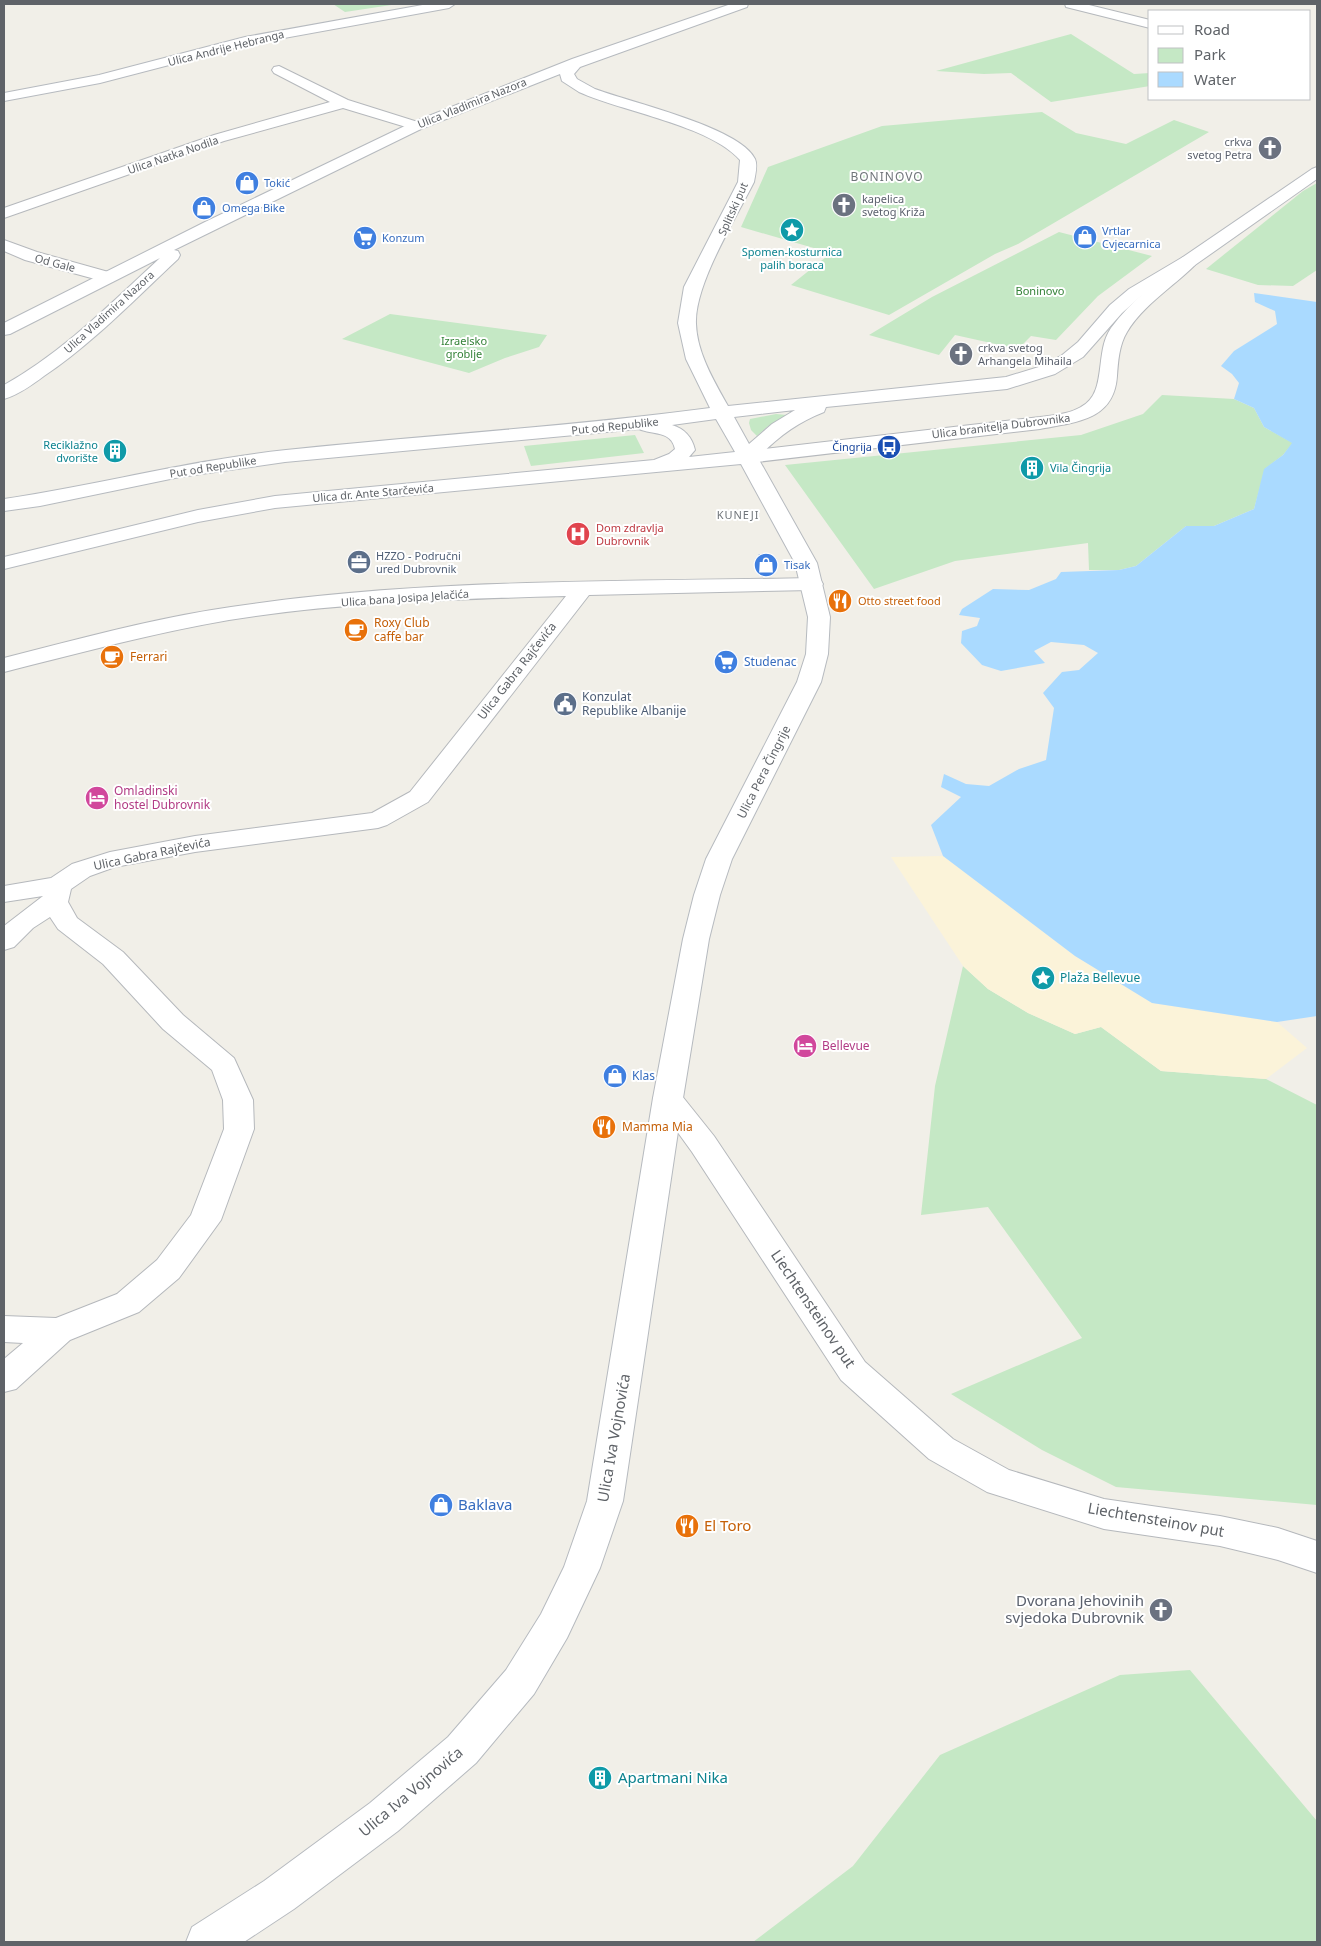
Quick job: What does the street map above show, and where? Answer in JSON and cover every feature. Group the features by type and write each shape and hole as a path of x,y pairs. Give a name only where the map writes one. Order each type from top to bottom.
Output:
{"main road":[{"name":"Ulica Andrije Hebranga","path":"4,97 100,80 280,34 450,4"},
{"name":"Ulica Vladimira Nazora","path":"4,330 211,225 416,126 577,62 742,4"},
{"path":"1071,4 1148,23"},
{"name":"Splitski put","path":"577,62 567,73 567,78 572,83 593,93 686,124 721,139 734,147 747,160 746,182 693,287 687,323 695,359 707,385 723,412"},
{"path":"279,70 344,102 416,126"},
{"name":"Splitski put","path":"508,88 555,88 593,93"},
{"name":"Ulica Natka Nodila","path":"4,213 220,138 344,102"},
{"name":"Ulica branitelja Dubrovnika","path":"748,457 1040,423 1082,415 1092,410 1100,402 1106,391 1112,342 1132,314 1174,277 1189,261 1280,195 1317,172"},
{"name":"Ulica Vladimira Nazora","path":"4,393 64,354 180,247 211,225"},
{"name":"Od Gale","path":"4,245 31,256 106,278 140,284"},
{"name":"Put od Republike","path":"4,506 180,471 285,456 627,425 723,412 977,388 1007,383 1035,376 1063,363 1084,347 1110,314 1128,297 1189,261"},
{"path":"748,457 764,440 789,421 809,411 837,402"},
{"name":"Ulica Pera Čingrije","path":"668,1098 696,939 719,859 809,682 817,654 819,617 806,563 723,412"},
{"path":"627,425 661,428 677,433 684,441 685,450 676,458 653,467"},
{"name":"Ulica dr. Ante Starčevića","path":"4,563 198,516 275,502 748,457"},
{"name":"Ulica bana Josipa Jelačića","path":"4,665 155,628 262,609 423,594 812,584"},
{"name":"Ulica Gabra Rajčevića","path":"4,941 81,870 110,860 195,844 378,820 419,797 582,590"},
{"path":"4,894 57,893 67,923 113,958 173,1022 224,1065 238,1100 238,1129 205,1220 168,1268 128,1303 58,1332 4,1379"},
{"name":"Liechtensteinov put","path":"668,1098 703,1144 853,1371 941,1450 999,1482 1104,1514 1220,1531 1278,1544 1317,1557"},
{"name":"Ulica Iva Vojnovića","path":"207,1942 279,1895 384,1817 462,1750 520,1682 554,1626 582,1568 605,1501 668,1098"},
{"path":"4,1329 58,1332"}],"green space":[{"path":"333,4 398,4 345,12"},
{"path":"1071,34 1134,74 1148,73 1148,86 1051,102 1011,73 984,74 936,71"},
{"name":"Boninovo","path":"1042,112 1076,133 1126,144 1174,120 1209,132 1018,244 995,254 889,315 791,285 831,253 741,227 768,167 882,126"},
{"path":"1317,183 1317,270 1293,286 1258,285 1206,269 1303,191"},
{"name":"Boninovo","path":"1059,232 1152,256 1098,296 1056,340 1031,336 1018,349 955,335 939,355 869,335 932,297"},
{"name":"Izraelsko groblje","path":"390,314 547,335 539,347 505,358 469,373 342,339"},
{"path":"1162,395 1234,399 1254,408 1264,427 1293,443 1283,455 1265,469 1254,509 1214,526 1186,526 1136,566 1119,570 1089,570 1088,543 955,561 874,589 785,465 1081,435 1143,414"},
{"path":"776,414 787,415 767,427 757,436 751,430 750,419"},
{"path":"635,435 644,453 531,466 524,446"},
{"path":"963,966 988,989 1028,1013 1075,1034 1101,1027 1161,1071 1266,1079 1317,1105 1317,1505 1116,1487 1042,1450 951,1394 1082,1338 988,1207 921,1215 935,1086"},
{"path":"1190,1670 1317,1821 1317,1942 753,1942 853,1866 940,1755 1120,1675"}],"sand":[{"name":"Plaža Bellevue","path":"943,856 1075,956 1152,1003 1277,1022 1307,1048 1266,1079 1161,1071 1101,1027 1075,1034 1028,1013 988,989 963,966 891,857"}],"water":[{"path":"1254,293 1317,302 1317,1016 1277,1022 1152,1003 1075,956 943,856 931,825 961,797 941,787 944,774 966,784 989,786 1019,769 1046,760 1054,708 1043,693 1062,672 1079,670 1098,653 1084,645 1051,642 1034,651 1045,663 1001,671 982,665 961,643 962,631 977,626 980,618 959,615 962,609 993,589 1029,590 1056,579 1061,572 1119,570 1136,566 1186,526 1214,526 1254,509 1264,469 1283,455 1292,443 1264,427 1254,408 1234,399 1239,383 1232,374 1221,366 1234,351 1277,324 1275,311 1255,302"}],"place":[{"name":"crkva svetog Petra","path":"1270,148"},
{"name":"Tokić","path":"247,183"},
{"name":"kapelica svetog Križa","path":"844,205"},
{"name":"Omega Bike","path":"204,208"},
{"name":"Spomen-kosturnica palih boraca","path":"792,230"},
{"name":"Vrtlar Cvjecarnica","path":"1085,237"},
{"name":"Konzum","path":"365,238"},
{"name":"crkva svetog Arhangela Mihaila","path":"961,354"},
{"name":"Čingrija","path":"889,447"},
{"name":"Reciklažno dvorište","path":"115,451"},
{"name":"Vila Čingrija","path":"1032,468"},
{"name":"Dom zdravlja Dubrovnik","path":"578,534"},
{"name":"HZZO - Područni ured Dubrovnik","path":"359,562"},
{"name":"Tisak","path":"766,565"},
{"name":"Otto street food","path":"840,601"},
{"name":"Roxy Club caffe bar","path":"356,630"},
{"name":"Ferrari","path":"112,657"},
{"name":"Studenac","path":"726,662"},
{"name":"Konzulat Republike Albanije","path":"565,704"},
{"name":"Omladinski hostel Dubrovnik","path":"97,798"},
{"name":"Plaža Bellevue","path":"1043,978"},
{"name":"Bellevue","path":"805,1046"},
{"name":"Klas","path":"615,1076"},
{"name":"Mamma Mia","path":"604,1127"},
{"name":"Baklava","path":"441,1505"},
{"name":"El Toro","path":"687,1526"},
{"name":"Dvorana Jehovinih svjedoka Dubrovnik","path":"1161,1610"},
{"name":"Apartmani Nika","path":"600,1778"}],"district":[{"name":"BONINOVO","path":"887,177"},
{"name":"KUNEJI","path":"738,515"}]}
